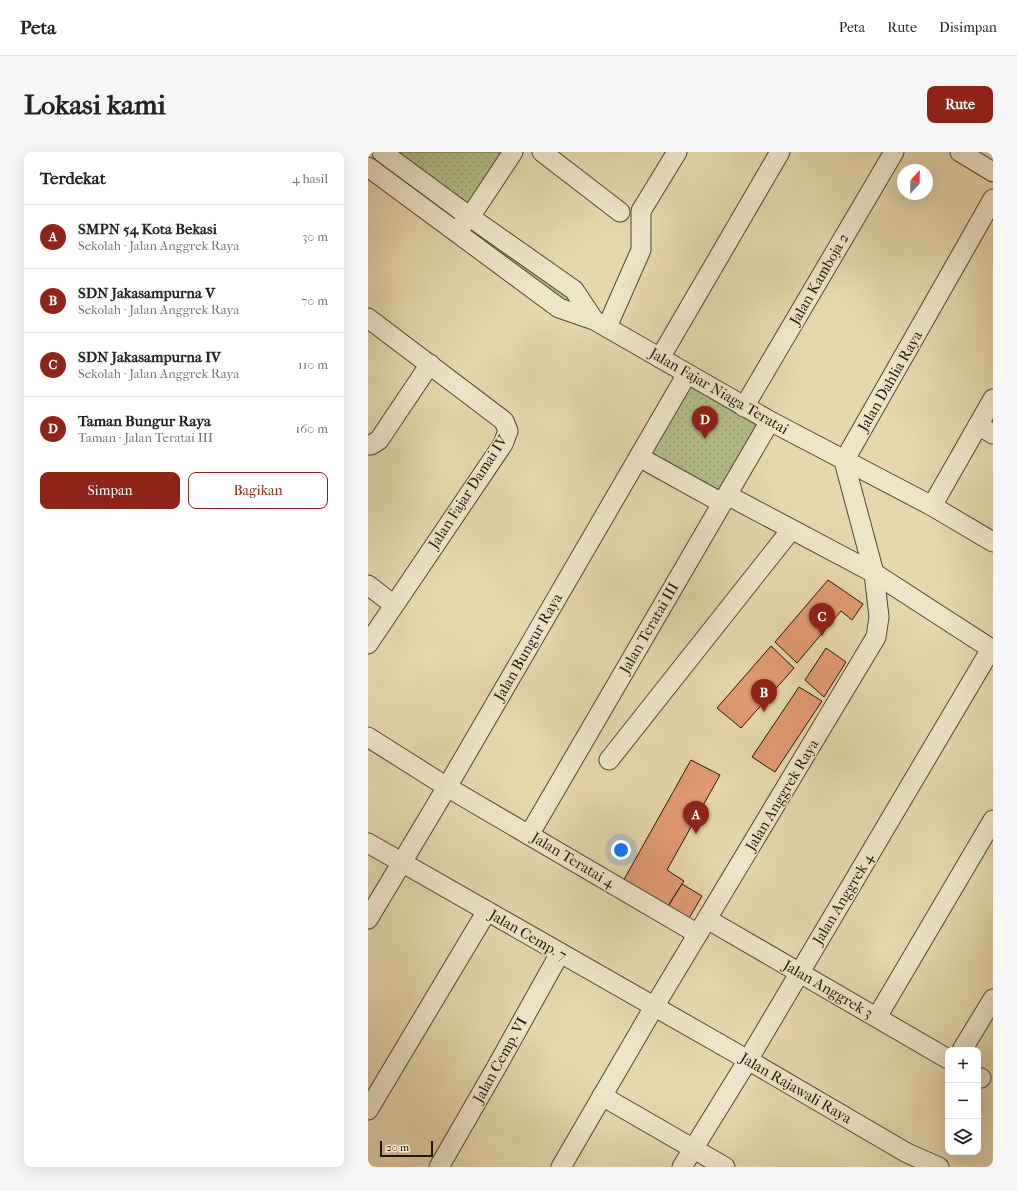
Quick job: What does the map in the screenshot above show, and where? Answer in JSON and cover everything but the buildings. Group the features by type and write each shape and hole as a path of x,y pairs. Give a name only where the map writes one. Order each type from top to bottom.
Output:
{"street":[{"name":"Jalan Fajar Niaga Teratai","path":"382,152 574,290 601,324"},
{"path":"456,232 470,216 513,152"},
{"path":"542,152 620,212"},
{"path":"601,324 641,250 641,211 677,152"},
{"path":"660,358 780,152"},
{"name":"Jalan Kamboja 2","path":"744,406 894,152"},
{"path":"960,152 993,172"},
{"name":"Jalan Fajar Niaga Teratai","path":"368,167 560,308 601,324 770,421 932,506 993,542"},
{"name":"Jalan Dahlia Raya","path":"844,461 993,199"},
{"name":"Jalan Fajar Damai IV","path":"368,318 504,421 508,431 503,444 368,644"},
{"path":"368,445 371,445 379,440 430,364"},
{"name":"Jalan Bungur Raya","path":"368,919 447,787 687,374"},
{"path":"932,506 986,429 993,399"},
{"name":"Jalan Teratai III","path":"529,835 770,421"},
{"path":"639,457 791,530 874,573 992,650"},
{"path":"844,461 874,573"},
{"path":"609,760 791,530"},
{"name":"Jalan Anggrek Raya","path":"561,1167 654,1007 876,637 879,617 874,573"},
{"path":"368,585 394,605"},
{"name":"Jalan Anggrek 4","path":"682,1167 748,1060 992,650"},
{"name":"Jalan Teratai 4","path":"368,737 447,787 529,835 703,927"},
{"path":"877,1017 993,820"},
{"name":"Jalan Cemp. 7","path":"368,843 654,1007"},
{"path":"368,1110 487,911"},
{"name":"Jalan Anggrek 3","path":"703,927 799,972 945,1057"},
{"name":"Jalan Cemp. VI","path":"439,1167 560,953"},
{"path":"964,1047 993,999"},
{"name":"Jalan Rajawali Raya","path":"654,1007 748,1060 904,1160 938,1167"},
{"path":"602,1096 725,1167"}],"green space":[{"path":"394,152 502,152 467,205"},
{"path":"470,222 571,294 582,311 562,304 463,232"},
{"path":"688,379 765,423 722,497 644,456"}],"place":[{"name":"Taman Bungur Raya","path":"705,439"},
{"name":"SDN Jakasampurna IV","path":"822,636"},
{"name":"SDN Jakasampurna V","path":"764,712"},
{"name":"SMPN 54 Kota Bekasi","path":"696,834"}]}
